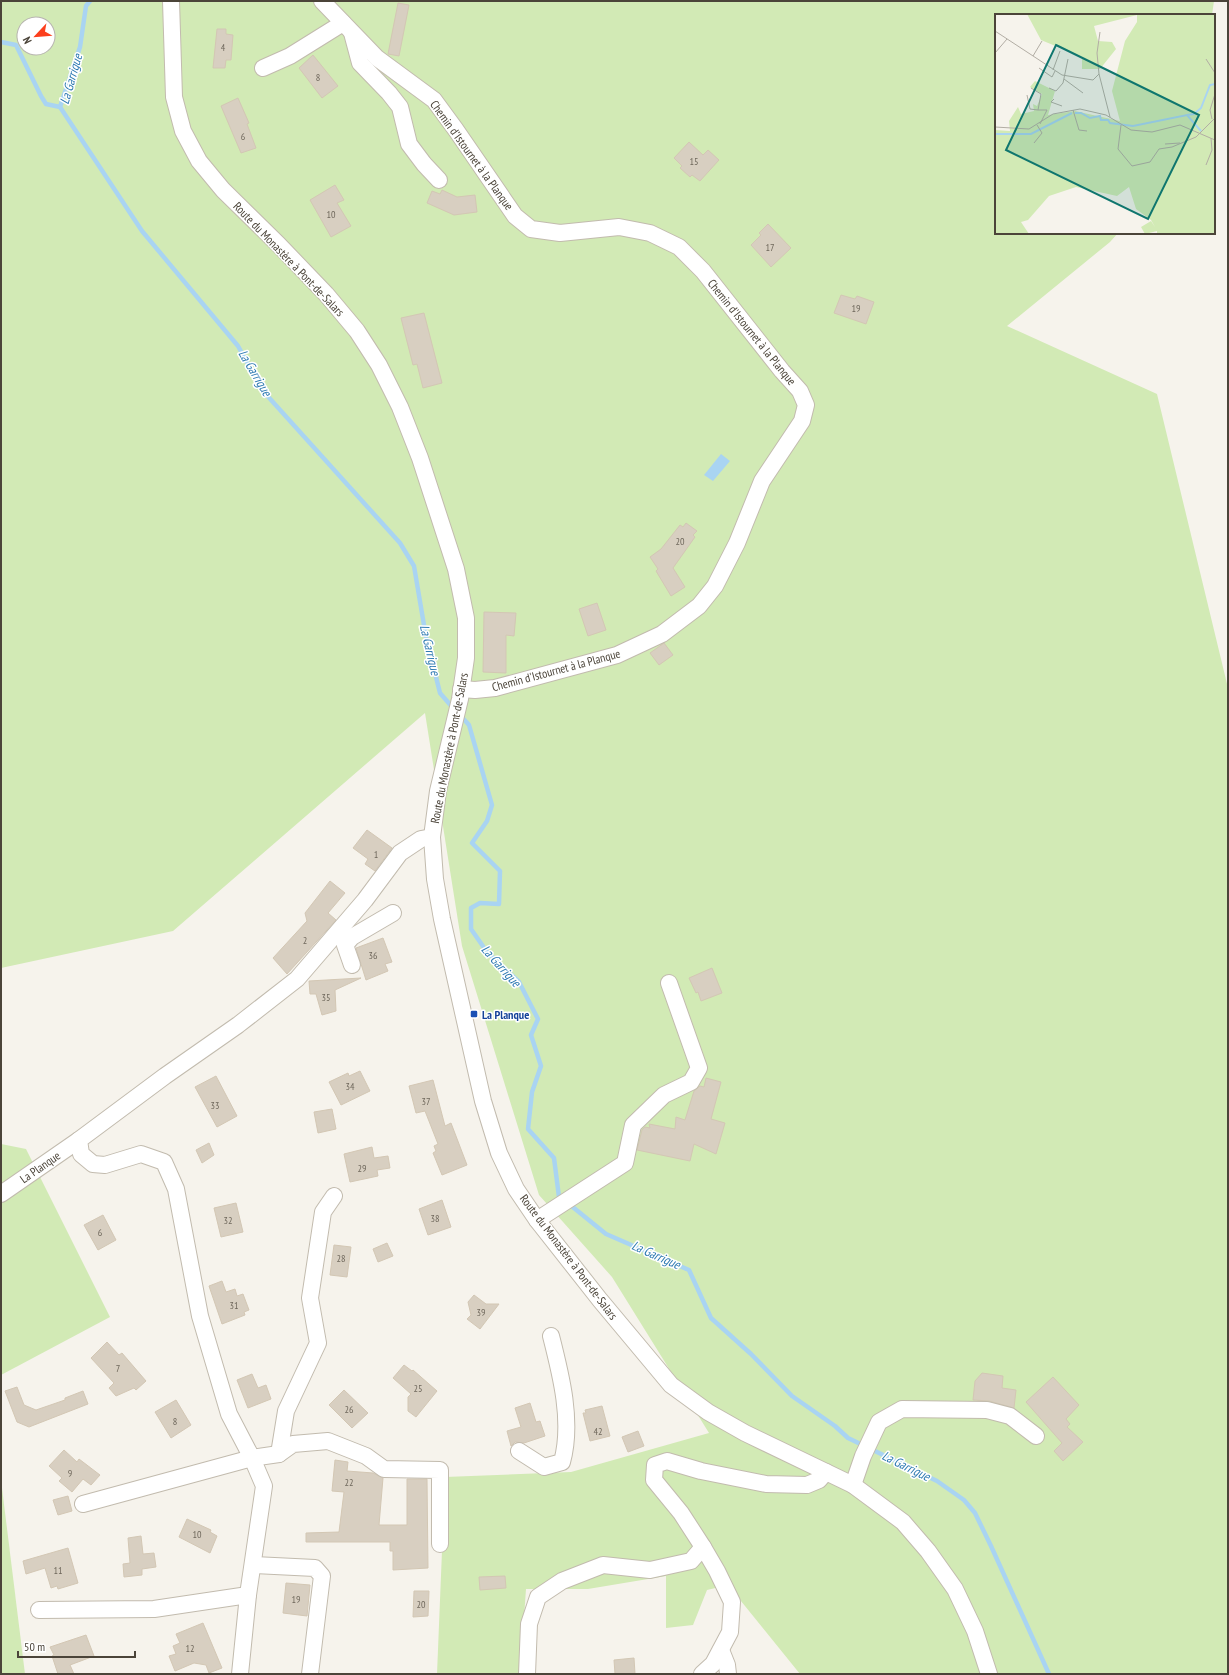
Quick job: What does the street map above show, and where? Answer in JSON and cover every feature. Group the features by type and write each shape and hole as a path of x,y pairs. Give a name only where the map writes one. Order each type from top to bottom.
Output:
{"street":[{"name":"Route du Monastère à Pont-de-Salars","path":"171,1 174,96 183,131 199,161 223,190 326,294 357,331 379,365 400,407 420,458 456,569 466,618 466,658 461,694 438,791 432,837 435,879 442,919 483,1101 499,1153 516,1189 537,1220 600,1300 671,1385 708,1412 745,1433 853,1485 903,1522 928,1551 955,1589 975,1631 989,1674"},
{"name":"Chemin d'Istournet à la Planque","path":"322,1 377,58 434,100 515,216 531,229 560,233 619,227 650,233 679,247 703,271 782,371 800,390 806,405 802,421 762,481 737,543 716,586 699,606 662,634 618,656 495,688 475,690 461,694"},
{"path":"263,68 347,28 360,63 389,92 400,107 409,144 424,164 439,180"},
{"name":"La Planque","path":"1,1194 79,1140 165,1076 238,1026 297,979 365,900 400,854 421,839 432,837"},
{"path":"352,965 345,945 352,937 393,913"},
{"path":"537,1220 625,1163 633,1125 664,1095 691,1082 699,1068 669,983"},
{"path":"79,1140 81,1154 93,1164 105,1165 140,1154 164,1162 176,1189 200,1316 229,1414 252,1458 264,1486 254,1565 248,1595 240,1674"},
{"path":"279,1454 286,1411 318,1343 310,1298 323,1212 334,1196"},
{"path":"519,1451 544,1467 562,1462 566,1446 563,1384 551,1336"},
{"path":"853,1485 863,1456 879,1422 902,1410 987,1410 1010,1416 1036,1436"},
{"path":"83,1504 252,1458 279,1454 293,1444 328,1441 366,1456 384,1469 440,1470 440,1544"},
{"path":"702,1674 713,1664 730,1632 732,1602 703,1547 681,1513 654,1480 655,1465 667,1461 701,1471 773,1484 806,1485 819,1480 826,1472"},
{"path":"527,1674 529,1624 538,1597 562,1581 603,1565 650,1570 691,1561 703,1547"},
{"path":"254,1565 315,1568 322,1576 310,1674"},
{"path":"39,1610 154,1609 248,1595"},
{"path":"721,1650 727,1665 728,1674"}],"green space":[{"path":"1,1 1214,1 1212,14 995,14 995,234 1117,234 1110,242 1007,326 1157,394 1228,688 1228,1674 800,1674 728,1585 707,1590 693,1625 666,1628 666,1576 588,1589 526,1589 520,1674 437,1674 445,1477 571,1472 709,1433 612,1277 539,1195 462,946 425,713 173,931 1,968"},
{"path":"1,1144 26,1149 110,1317 1,1375"},
{"path":"1,1480 25,1674 1,1674"}],"water":[{"path":"721,454 730,461 713,481 704,475"}],"building":[{"path":"398,3 409,5 399,56 388,54"},
{"path":"217,29 226,29 226,34 233,35 231,60 226,60 225,68 213,68"},
{"path":"313,55 338,86 322,98 299,68"},
{"path":"238,98 249,123 247,124 256,148 241,153 221,106"},
{"path":"689,142 703,155 708,150 719,160 700,181 692,175 690,177 680,168 682,166 674,158"},
{"path":"335,185 344,200 337,203 351,226 331,237 310,200"},
{"path":"442,190 457,197 475,195 477,212 454,215 427,203 432,191 440,194"},
{"path":"768,224 791,248 771,267 751,245 761,235 759,233"},
{"path":"841,295 855,299 857,296 874,302 866,324 834,313"},
{"path":"424,313 442,383 423,388 417,364 413,365 401,318"},
{"path":"686,523 697,531 693,535 695,537 673,568 685,587 671,596 656,571 658,569 650,557 661,549 680,525 683,527"},
{"path":"597,603 606,630 588,636 579,609"},
{"path":"484,612 516,613 514,636 506,635 506,673 483,672"},
{"path":"664,643 673,655 659,665 650,653"},
{"path":"367,830 392,848 375,871 365,864 368,859 353,848"},
{"path":"330,881 345,893 328,913 336,920 287,974 273,958 307,921 305,913"},
{"path":"383,938 392,962 385,964 388,971 366,980 356,948"},
{"path":"712,968 722,993 701,1001 698,992 696,993 689,978"},
{"path":"361,978 335,990 336,1011 322,1015 316,994 310,994 309,981"},
{"path":"360,1071 370,1091 341,1105 329,1082 348,1073 349,1076"},
{"path":"216,1076 237,1116 217,1127 195,1087"},
{"path":"706,1078 721,1082 711,1119 725,1123 716,1154 694,1144 690,1161 637,1150 642,1130 645,1127 650,1128 649,1124 675,1129 676,1117 685,1120 694,1091 700,1086 704,1087"},
{"path":"433,1080 445,1126 451,1123 467,1165 442,1175 433,1153 436,1151 434,1146 438,1144 425,1111 416,1113 409,1086"},
{"path":"332,1109 336,1129 318,1133 314,1112"},
{"path":"209,1143 214,1155 202,1163 196,1150"},
{"path":"372,1147 374,1158 388,1156 390,1168 377,1170 378,1176 350,1182 344,1154"},
{"path":"442,1200 451,1227 428,1235 419,1209"},
{"path":"236,1203 243,1232 221,1237 214,1208"},
{"path":"103,1215 116,1240 98,1250 84,1225"},
{"path":"387,1243 393,1256 378,1262 373,1249"},
{"path":"334,1245 351,1247 347,1277 330,1275"},
{"path":"222,1281 226,1292 235,1289 237,1296 243,1294 249,1310 244,1312 245,1315 222,1324 209,1286"},
{"path":"474,1295 486,1304 499,1304 480,1329 467,1319 471,1315 468,1302"},
{"path":"107,1342 119,1355 122,1353 146,1381 136,1390 134,1388 116,1396 109,1388 114,1383 91,1358"},
{"path":"404,1365 412,1371 413,1370 437,1391 416,1417 408,1411 408,1397 411,1394 393,1378"},
{"path":"982,1373 1003,1376 1002,1388 1016,1390 1014,1408 989,1401 973,1400 975,1381"},
{"path":"252,1374 258,1388 266,1385 271,1399 248,1408 237,1380"},
{"path":"1053,1377 1079,1405 1066,1419 1070,1424 1067,1427 1083,1442 1063,1461 1054,1451 1062,1443 1026,1402"},
{"path":"17,1387 24,1405 36,1410 65,1400 65,1398 83,1391 88,1404 29,1427 17,1422 5,1391"},
{"path":"344,1390 368,1413 352,1428 329,1405"},
{"path":"176,1400 191,1425 171,1438 155,1412"},
{"path":"530,1403 536,1422 540,1421 545,1436 524,1443 515,1442 511,1446 507,1431 521,1427 515,1408"},
{"path":"602,1406 610,1436 590,1441 583,1413 586,1413 585,1410"},
{"path":"638,1431 644,1446 628,1452 622,1437"},
{"path":"64,1450 77,1462 79,1459 100,1475 91,1485 83,1479 72,1492 59,1481 62,1478 49,1466"},
{"path":"335,1460 348,1462 347,1471 373,1473 383,1478 379,1525 407,1525 407,1479 427,1479 428,1568 393,1570 393,1551 390,1551 390,1542 306,1542 306,1533 339,1532 344,1492 332,1491"},
{"path":"68,1496 72,1511 58,1515 53,1500"},
{"path":"187,1519 211,1530 210,1532 217,1536 210,1553 179,1537"},
{"path":"141,1536 143,1554 154,1553 156,1567 142,1569 142,1575 124,1577 123,1564 130,1563 128,1538"},
{"path":"68,1548 78,1583 58,1589 57,1586 51,1588 45,1568 26,1574 23,1561"},
{"path":"505,1576 506,1588 480,1590 479,1577"},
{"path":"286,1583 310,1585 307,1616 283,1613"},
{"path":"414,1591 429,1591 428,1616 413,1617"},
{"path":"203,1623 222,1668 209,1673 206,1665 194,1663 175,1671 169,1656 176,1654 173,1646 180,1643 176,1634"},
{"path":"86,1635 94,1656 70,1665 74,1674 58,1674 52,1656 54,1655 50,1647"},
{"path":"634,1658 635,1674 615,1674 614,1660"}],"waterway":[{"name":"La Garrigue","path":"90,1 86,6 80,47 60,107 142,231 238,346 263,391 400,543 414,566 426,637 440,693 453,708"},
{"path":"1,42 16,45 46,104 60,107"},
{"name":"La Garrigue","path":"460,715 469,725 492,805 487,821 472,843 500,871 499,904 480,903 471,908 471,929 487,952 519,982 538,1019 531,1035 541,1066 532,1092 528,1129 554,1158 559,1197 563,1199"},
{"name":"La Garrigue","path":"569,1204 606,1234 689,1270 711,1318 751,1354 792,1396 835,1426 848,1438 937,1481 964,1500 975,1513 1049,1674"}],"place":[{"name":"La Planque","path":"474,1014"}]}
